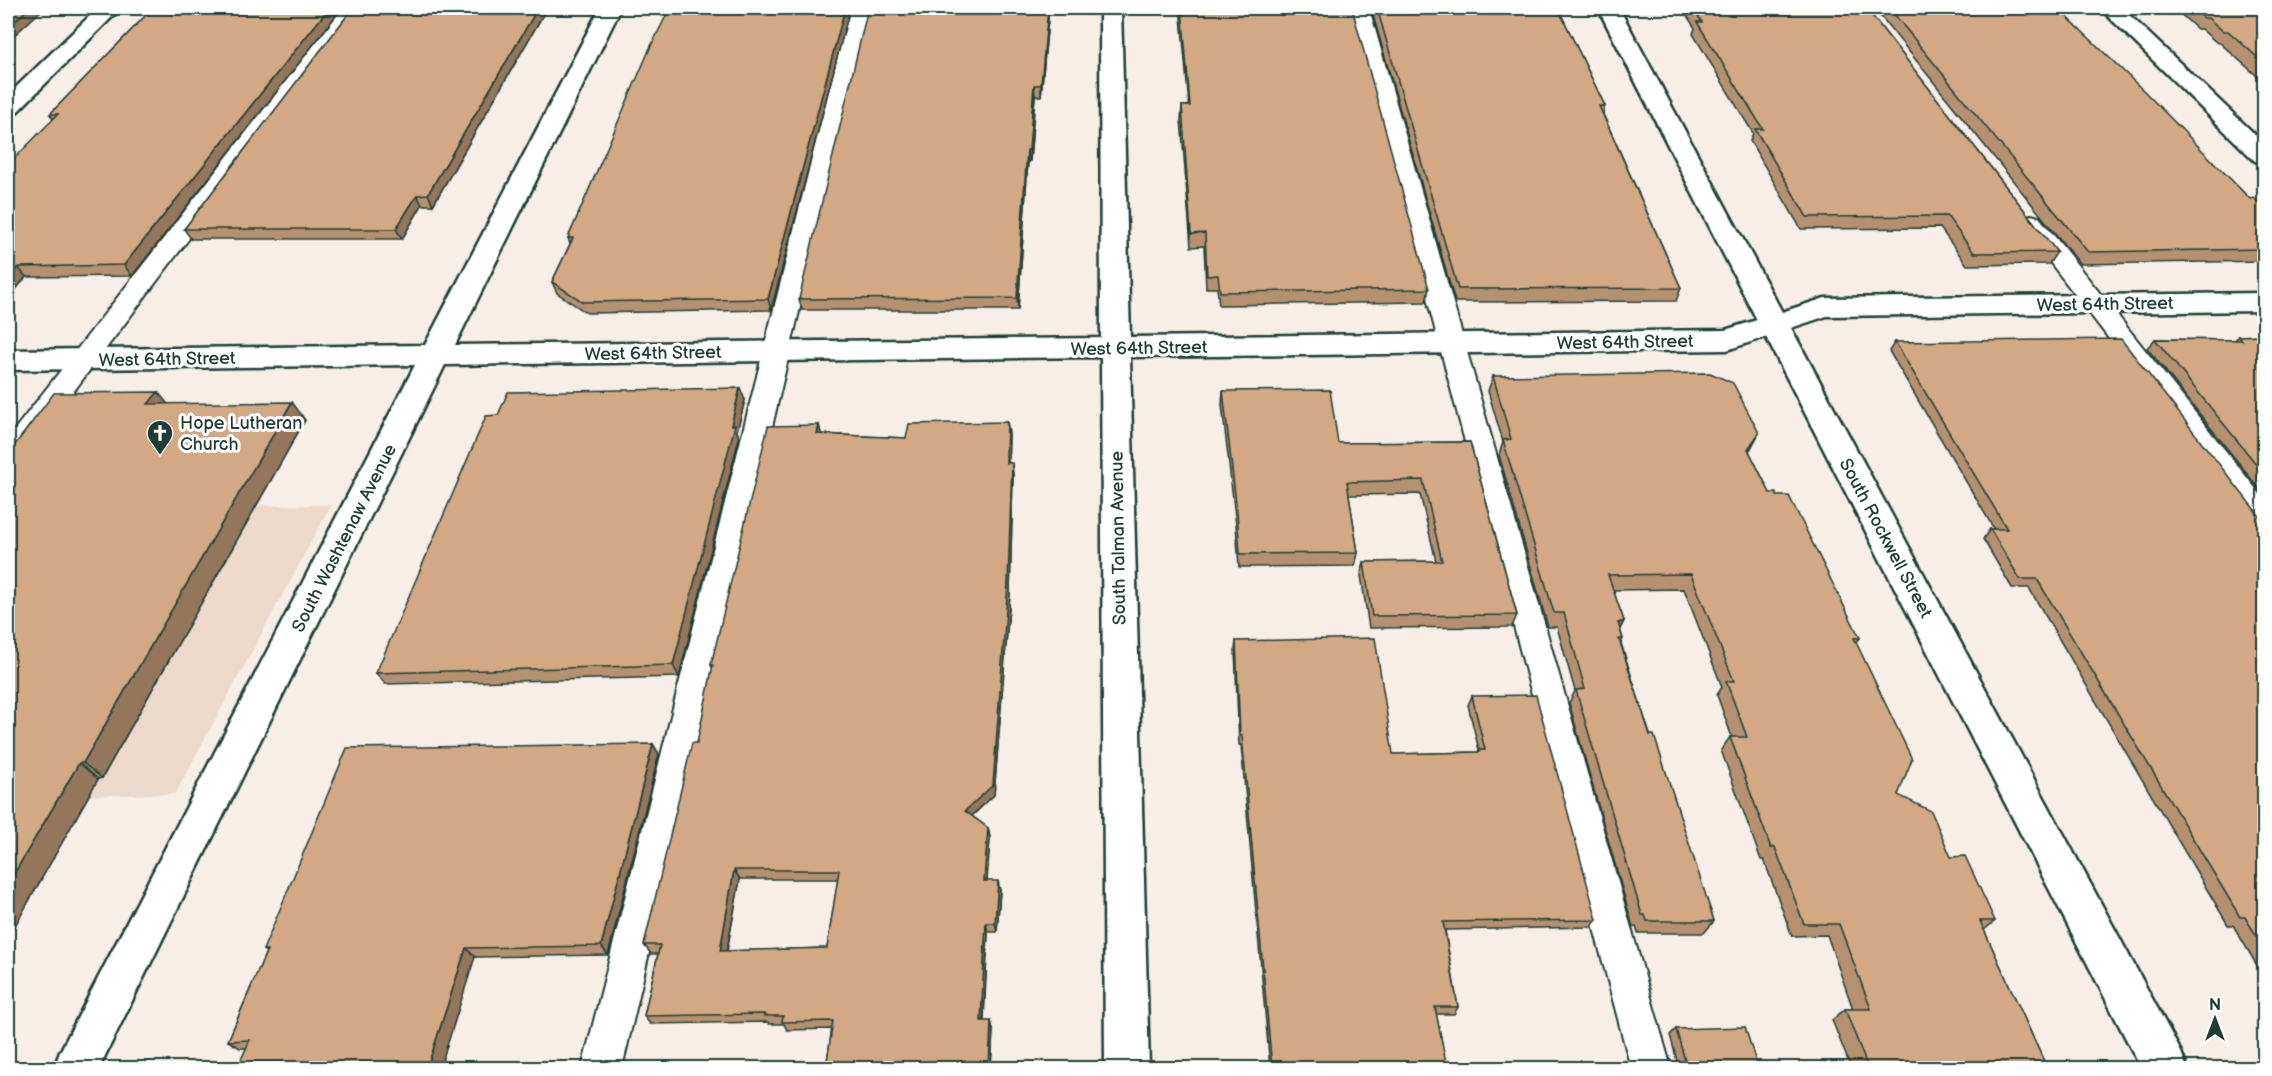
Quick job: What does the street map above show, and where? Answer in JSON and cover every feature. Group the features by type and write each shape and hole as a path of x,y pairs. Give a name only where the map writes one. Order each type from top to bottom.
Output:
{"street":[{"path":"8,108 110,8"},
{"name":"South Washtenaw Avenue","path":"76,1068 610,8"},
{"name":"South Talman Avenue","path":"1110,8 1127,1068"},
{"name":"South Rockwell Street","path":"1608,8 2165,1068"},
{"path":"2110,8 2265,156"},
{"name":"West 64th Street","path":"8,360 1452,345 1727,340 1825,307 2265,302"}],"lane":[{"path":"8,458 353,8"},
{"path":"602,1068 860,8"},
{"path":"1359,8 1652,1068"},
{"path":"2015,202 2265,519"}],"shaded area":[{"path":"331,505 175,794 8,797 8,509"}],"building":[{"path":"8,8 29,8 8,27"},
{"path":"153,8 329,8 124,265 18,267 8,278 8,165 58,114 50,114"},
{"path":"353,8 538,8 428,194 417,195 396,229 184,229"},
{"path":"670,8 845,8 768,299 583,302 552,282 573,238 568,238 650,48"},
{"path":"868,8 1048,8 1041,85 1034,85 1029,150 1027,150 1017,298 799,299"},
{"path":"1182,8 1352,8 1429,289 1220,292 1218,275 1207,276 1205,233 1191,234 1182,106 1190,106"},
{"path":"1377,8 1558,8 1605,106 1599,106 1681,288 1458,289"},
{"path":"1693,8 1866,8 2057,252 1974,253 1947,216 1807,217 1755,129 1763,129 1697,22 1702,22"},
{"path":"1889,8 2058,8 2145,92 2250,199 2254,198 2265,209 2265,249 2088,252"},
{"path":"2193,8 2265,8 2265,64 2228,31 2223,31"},
{"path":"2265,335 2265,475 2155,339 2242,340 2238,336"},
{"path":"2121,339 2265,520 2265,950 2245,917 2240,917 2037,579 2020,579 1990,529 2007,529 1895,342"},
{"path":"1710,373 1733,383 1759,433 1748,449 1770,493 1776,493 1777,496 1789,496 1860,638 1854,638 1912,759 1898,795 1931,811 1951,857 1965,856 1995,921 1980,921 2047,1068 1868,1068 1845,1009 1871,1009 1839,924 1804,924 1775,847 1771,848 1730,737 1747,737 1726,681 1734,681 1691,574 1608,575 1624,621 1618,623 1623,639 1619,639 1650,735 1654,735 1714,921 1647,921 1645,915 1642,915 1576,690 1585,689 1564,613 1554,613 1503,440 1511,439 1493,376"},
{"path":"740,388 731,425 735,425 673,665 376,673 486,416 498,415 508,392"},
{"path":"1330,390 1338,443 1470,442 1517,615 1372,616 1364,562 1442,561 1423,480 1347,482 1358,553 1240,554 1223,391"},
{"path":"158,392 148,404 292,402 83,763 79,763 8,884 8,454 54,393"},
{"path":"1007,422 1006,463 1012,463 1008,583 993,785 965,811 988,828 984,881 998,881 995,923 986,923 981,1021 991,1021 989,1068 826,1068 833,1021 782,1022 783,1016 764,1016 764,1014 644,1016 660,945 644,945 692,743 697,743 713,665 711,665 768,426 819,425 817,434 906,438 909,424","holes":["734,870 839,870 827,948 720,951"]},
{"path":"1375,638 1393,754 1485,750 1472,696 1536,695 1597,920 1443,922 1458,1007 1435,1007 1447,1068 1272,1068 1242,736 1240,736 1236,641"},
{"path":"653,744 601,946 466,948 427,1068 237,1068 250,1040 228,1041 267,950 263,950 347,748"},
{"path":"1745,1027 1758,1068 1687,1068 1676,1029"}],"place":[{"name":"Hope Lutheran Church","path":"160,456"}]}
